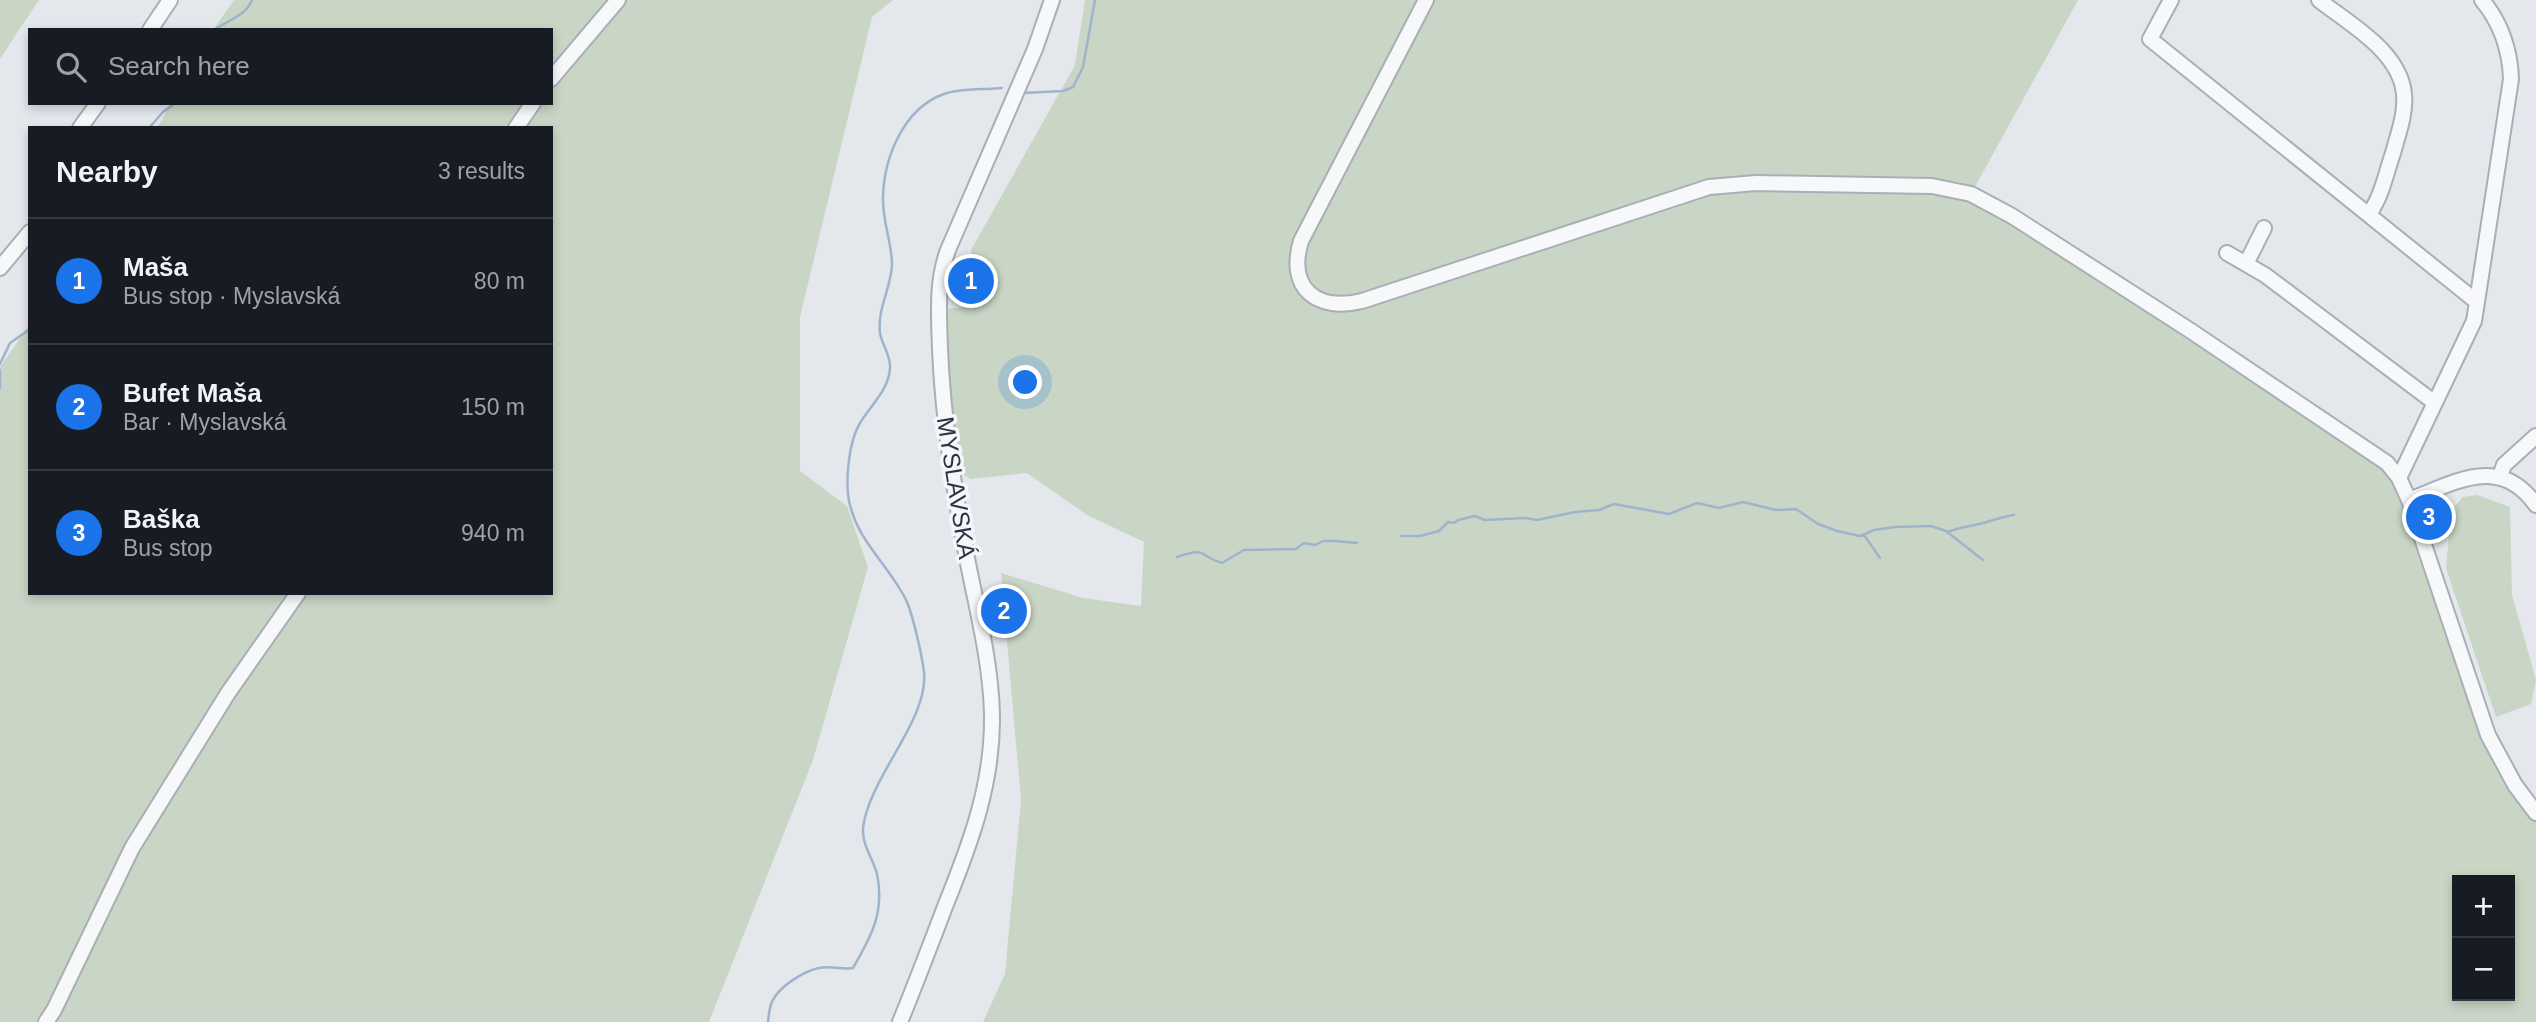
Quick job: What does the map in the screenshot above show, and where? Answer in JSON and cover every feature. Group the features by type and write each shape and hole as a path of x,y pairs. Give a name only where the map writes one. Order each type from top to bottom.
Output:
{"street":[{"path":"151,28 170,0"},
{"path":"553,77 618,0"},
{"name":"MYSLAVSKÁ","path":"900,1022 972,838 982,804 992,745 988,666 950,469 943,414 940,279 948,250 1039,39 1052,0"},
{"path":"1426,0 1301,241 1297,255 1299,277 1306,289 1318,299 1334,304 1362,301 1709,187 1756,183 1932,186 1958,190 1982,199 2192,331 2387,463 2399,478 2409,500 2488,735 2515,785 2536,813"},
{"path":"2171,0 2150,39 2477,302"},
{"path":"2319,0 2379,48 2394,66 2403,86 2404,111 2400,129 2377,201 2370,214"},
{"path":"2399,478 2474,321 2511,79 2511,65 2504,37 2497,21 2482,0"},
{"path":"81,126 97,105"},
{"path":"517,126 532,105"},
{"path":"2246,264 2264,228"},
{"path":"0,268 28,234"},
{"path":"2227,253 2264,275 2435,403"},
{"path":"2500,476 2504,465 2536,436"},
{"path":"2409,500 2474,476 2500,476 2523,489 2536,506"},
{"path":"46,1022 132,848 228,693 297,595"}],"green space":[{"path":"0,0 39,0 0,59"},
{"path":"234,0 893,0 872,17 800,317 800,471 847,506 868,567 813,760 709,1022 0,1022 0,367 28,327 28,595 553,595 553,126 158,126 170,105 553,105 553,28 214,28"},
{"path":"1085,0 2078,0 1971,194 2387,463 2409,500 2410,532 2420,562 2456,640 2477,706 2536,813 2536,1022 983,1022 1005,974 1021,800 1001,573 1083,598 1141,606 1144,542 1087,515 1027,473 971,479 943,465 938,436 930,310 966,307 974,299 977,287 971,250 1075,65"},
{"path":"2477,495 2510,507 2512,595 2536,680 2531,704 2496,717 2446,568 2451,511 2463,497"}],"waterway":[{"path":"217,28 241,14 252,0"},
{"path":"1023,93 1063,91 1073,87 1083,67 1095,0"},
{"path":"768,1022 772,1002 787,985 819,968 853,968 871,935 878,912 879,888 877,874 864,841 863,828 876,789 908,729 923,690 923,665 907,602 858,527 848,492 849,461 856,431 883,391 890,368 880,333 882,307 892,265 883,206 887,166 907,122 930,101 958,91 1002,88"},
{"path":"151,126 172,105"},
{"path":"0,364 10,343 28,330"},
{"path":"0,370 0,388"},
{"path":"1401,536 1420,536 1439,531 1448,522 1454,523 1475,516 1485,520 1537,520 1599,510 1614,504 1669,514 1697,503 1719,508 1743,502 1776,510 1796,509 1818,524 1860,536 1874,530 1895,527 1931,526 1946,531 1983,560"},
{"path":"1948,532 2014,515"},
{"path":"1864,535 1880,558"},
{"path":"1177,557 1199,552 1222,563 1244,550 1296,549 1304,543 1315,545 1323,541 1357,543"}],"place":[{"name":"Maša","path":"971,281"},
{"name":"Baška","path":"2429,517"},
{"name":"Bufet Maša","path":"1004,611"}]}
